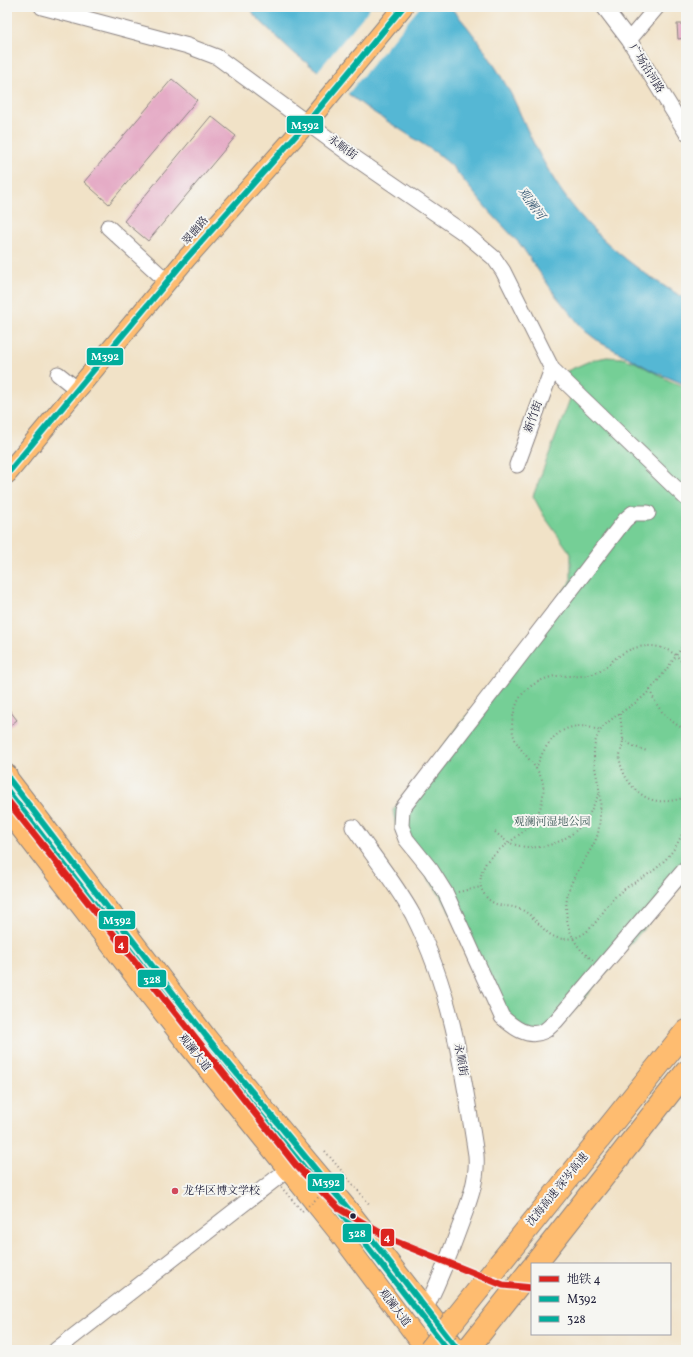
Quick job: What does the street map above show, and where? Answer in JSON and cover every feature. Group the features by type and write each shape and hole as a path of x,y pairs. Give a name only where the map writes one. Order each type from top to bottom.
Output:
{"highway":[{"name":"沈海高速 深岑高速","path":"430,1350 686,1031"},
{"path":"536,1263 686,1072"},
{"path":"467,1350 531,1269"}],"main road":[{"name":"翠幽路","path":"7,474 68,382 186,259 316,102 388,7"},
{"name":"翠幽路","path":"316,102 403,7"},
{"name":"翠幽路","path":"7,458 68,382 205,219 302,119"},
{"name":"观澜大道","path":"7,774 9,779 42,823 202,1030 349,1210 458,1350"},
{"name":"观澜大道","path":"7,811 190,1048 284,1178 337,1231 426,1350"}],"street":[{"name":"永顺街","path":"42,7 204,51 230,66 355,158 467,235 494,258 512,287 552,369"},
{"name":"广场沿河路","path":"604,7 628,40 686,132"},
{"path":"628,40 657,7"},
{"path":"108,227 159,274"},
{"path":"552,369 686,498"},
{"name":"新竹街","path":"516,465 552,369"},
{"path":"648,513 633,513 625,520 402,809 401,826 406,839 446,894 502,1017 515,1028 529,1034 543,1032 556,1021 686,868"},
{"name":"永顺街","path":"353,827 381,864 412,914 436,969 452,1017 461,1061 476,1155 477,1165 474,1187 445,1266 426,1308"},
{"path":"56,1350 284,1178"},
{"path":"447,1335 463,1350"}],"path":[{"path":"603,965 590,957 572,938 568,924 566,906 571,885 597,838 600,793 594,756 596,742 600,731 609,722 650,690 686,642"},
{"path":"686,667 676,655 668,650 654,646 639,647 626,651 617,656 606,667 595,673 582,677 554,676 539,682 524,692 518,702 513,716 512,730 516,743 542,778 544,793 542,806 536,818 526,829 489,859 483,869 481,887 486,896 494,904 519,909 533,919 549,934 557,938 572,938 587,932 605,908 624,889 656,869 664,862 680,839 686,822"},
{"path":"650,690 654,704 672,722 686,730"},
{"path":"620,714 623,740 620,758 622,770 628,781 637,791 646,797 657,801 669,802 686,797"},
{"path":"536,769 539,758 555,735 567,729 581,726 591,727 600,731"},
{"path":"686,738 684,764 686,780"},
{"path":"7,740 10,745"},
{"path":"623,740 635,748 646,750"},
{"path":"495,832 510,843 522,846 539,848 555,844 574,833 585,820 600,793"},
{"path":"446,894 481,887"},
{"path":"325,1151 370,1205"},
{"path":"284,1178 302,1211 345,1175"}],"green space":[{"name":"观澜河湿地公园","path":"607,357 622,358 635,362 670,381 686,387 686,880 551,1038 531,1041 522,1039 444,901 397,833 393,810 571,581 571,554 544,516 533,496 575,386 567,378 567,371 592,360"}],"water":[{"name":"观澜河","path":"250,7 450,7 475,37 498,71 550,173 577,211 592,229 627,260 646,274 686,299 686,385 653,371 601,343 585,331 556,296 520,244 488,210 451,165 435,152 367,108 294,53 255,16"}],"pier":[{"path":"371,7 420,7 347,95 317,72"}],"building":[{"path":"677,24 686,24 686,38 678,39"},
{"path":"172,79 197,100 109,204 84,182"},
{"path":"211,116 236,136 148,241 124,221"},
{"path":"7,707 17,720 7,728"}],"metro line":[{"name":"4","path":"7,800 296,1165 338,1208 394,1241 503,1285 531,1288"}],"transit line":[{"name":"M392","path":"7,474 186,259 307,123 403,7"},
{"name":"M392","path":"7,774 9,779 206,1036 349,1210 458,1350"},
{"name":"328","path":"7,790 200,1041 343,1215 448,1350"}],"place":[{"name":"龙华区博文学校","path":"175,1191"}]}
